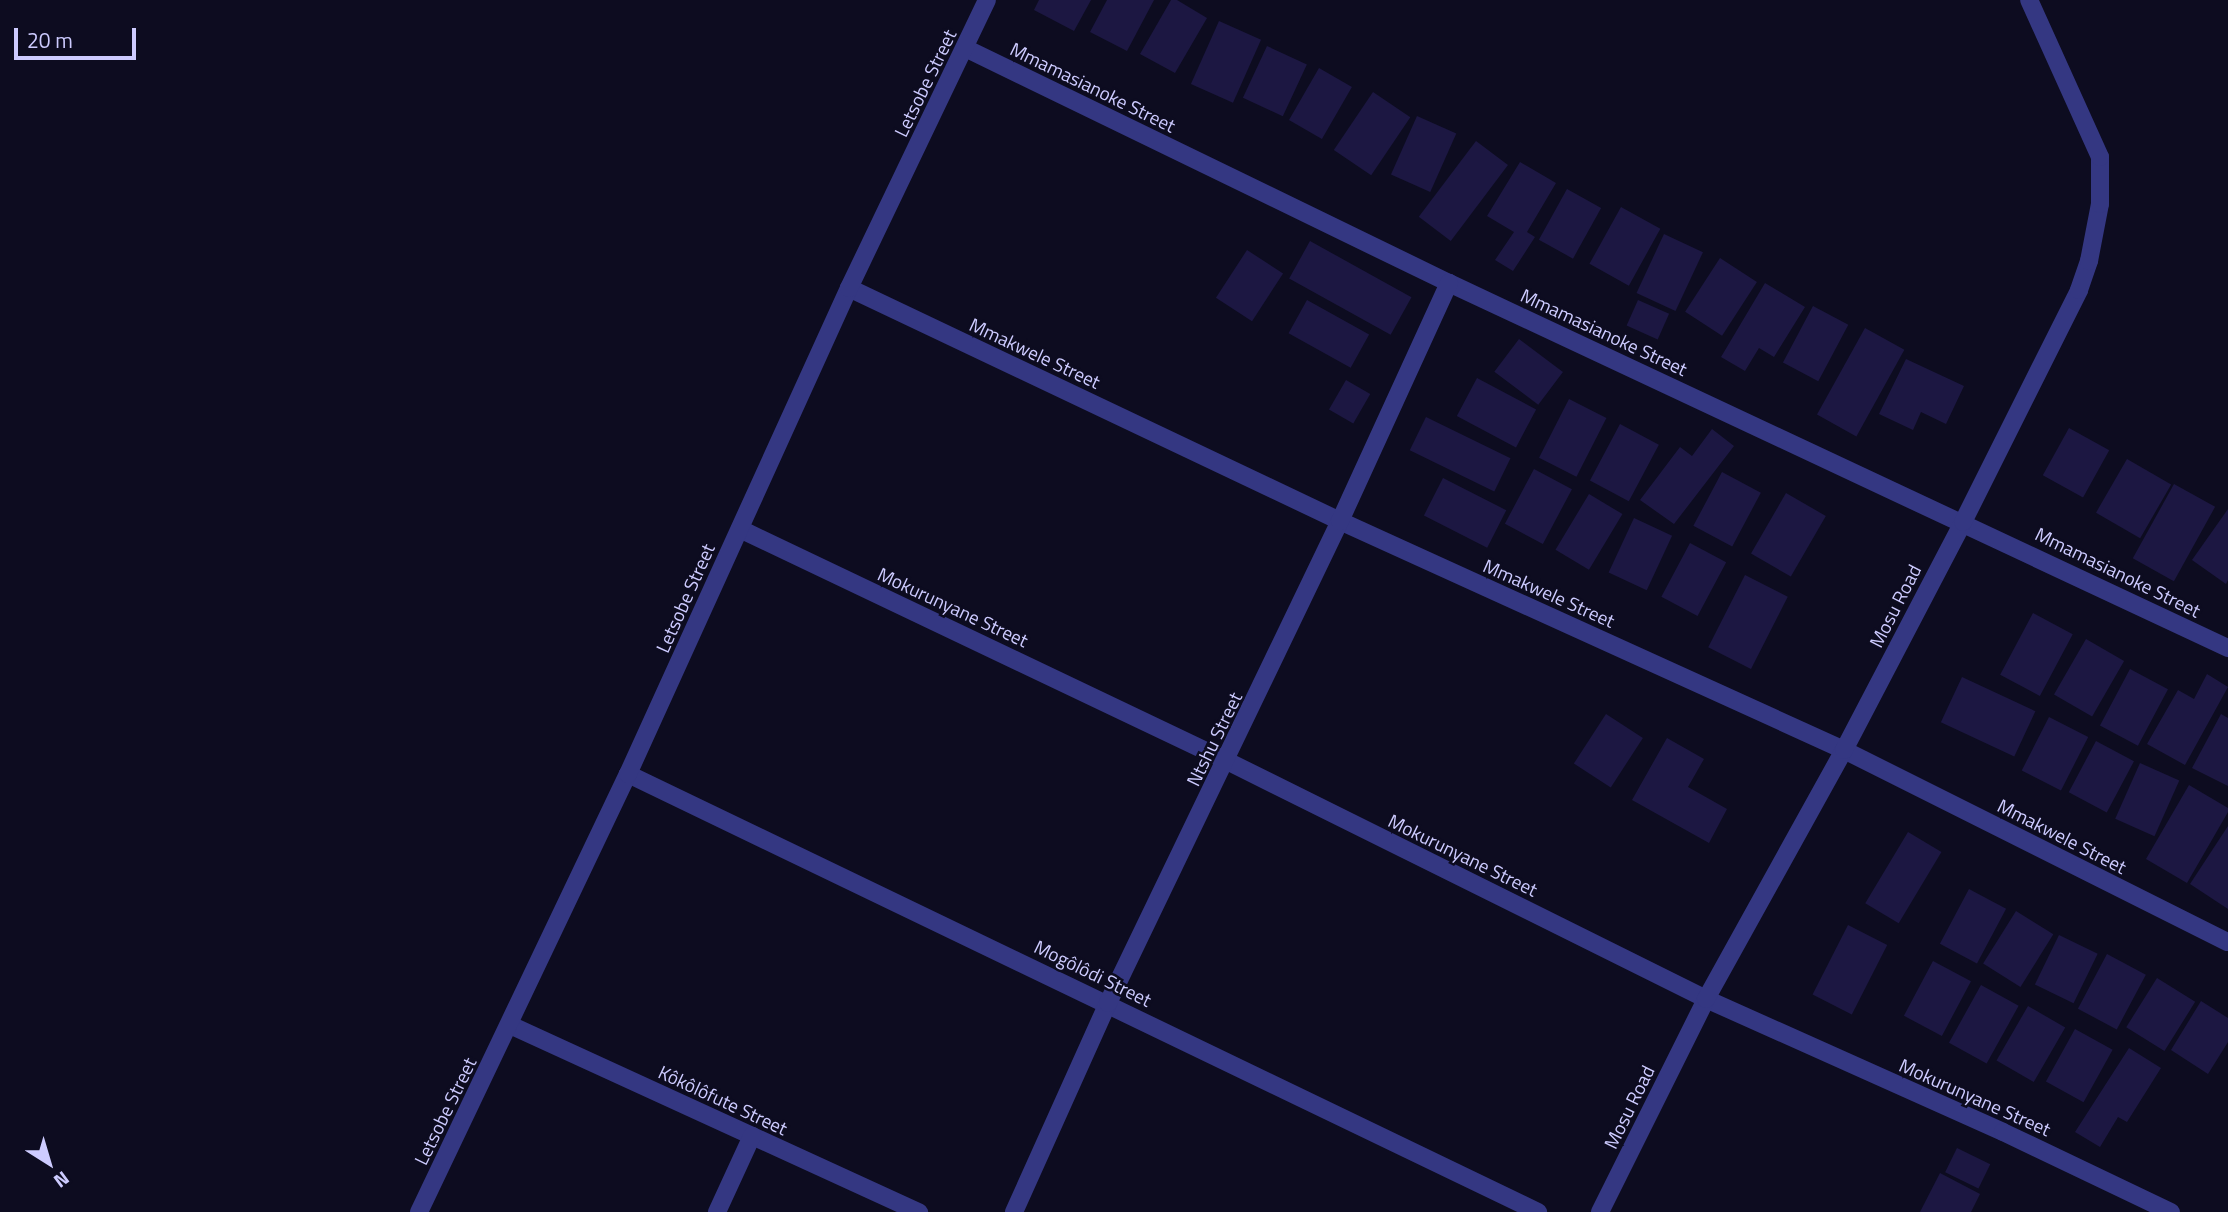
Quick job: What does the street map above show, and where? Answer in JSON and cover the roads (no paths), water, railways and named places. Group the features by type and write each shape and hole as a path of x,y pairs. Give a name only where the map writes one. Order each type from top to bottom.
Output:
{"street":[{"name":"Letsobe Street","path":"419,1212 628,774 849,288 987,0"},
{"name":"Mosu Road","path":"1600,1212 1706,999 1844,750 1963,522 2079,290 2097,229 2102,183 2100,157 2029,0"},
{"name":"Mmamasianoke Street","path":"965,48 1449,283 2228,648"},
{"name":"Ntshu Street","path":"1014,1212 1108,1003 1227,761 1449,283"},
{"name":"Mmakwele Street","path":"849,288 1340,522 1844,750 2228,942"},
{"name":"Mokurunyane Street","path":"740,529 1227,761 1706,999 2003,1132 2171,1212"},
{"name":"Mogôlôdi Street","path":"628,774 1538,1212"},
{"name":"Kôkôlôfute Street","path":"510,1025 919,1212"},
{"path":"717,1212 752,1136"}]}
